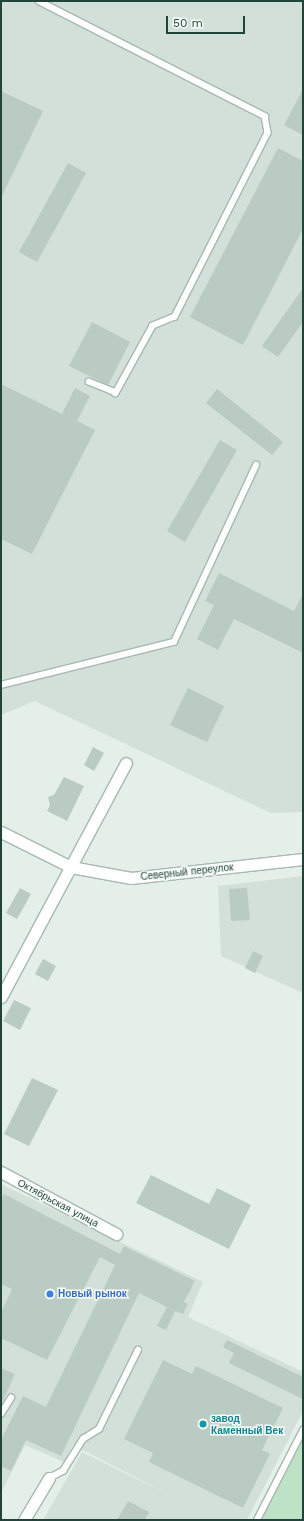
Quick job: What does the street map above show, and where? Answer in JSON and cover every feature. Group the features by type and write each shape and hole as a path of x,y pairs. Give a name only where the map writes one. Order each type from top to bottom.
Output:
{"street":[{"path":"1,997 126,763"},
{"name":"Северный переулок","path":"1,832 71,867 131,878 303,859"},
{"name":"Октябрьская улица","path":"1,1172 116,1234"},
{"path":"24,1520 49,1478"}],"lane":[{"path":"39,1 265,116 268,133 175,317 152,326 116,393 89,382"},
{"path":"1,685 174,642 256,465"},
{"path":"49,1478 63,1471 83,1439 98,1429 138,1350"},
{"path":"1,1414 11,1398"},
{"path":"257,1520 303,1430"}],"shaded area":[{"path":"1,1 303,1 303,812 271,813 35,701 1,715"},
{"path":"303,876 303,993 221,956 218,886"},
{"path":"1,1184 203,1282 188,1317 303,1372 303,1411 247,1520 43,1520 82,1452 174,1497 73,1445 64,1462 25,1445 1,1493"}],"green space":[{"path":"303,1430 303,1520 258,1520"}],"building":[{"path":"303,89 303,135 284,125"},
{"path":"1,91 43,111 1,198"},
{"path":"278,148 303,161 303,229 243,345 190,317"},
{"path":"68,163 86,173 37,262 19,252"},
{"path":"303,288 303,322 278,357 262,346"},
{"path":"92,322 130,342 108,385 69,366"},
{"path":"3,385 62,414 75,388 90,396 77,421 95,430 32,554 1,539 1,390"},
{"path":"217,389 283,442 272,455 206,403"},
{"path":"220,440 237,450 185,542 167,531"},
{"path":"219,573 294,611 303,594 303,653 234,619 218,650 197,639 214,605 205,601"},
{"path":"188,688 224,706 207,742 170,725"},
{"path":"93,747 104,753 94,771 84,765"},
{"path":"64,777 84,786 67,821 47,811 50,805 48,797 54,795"},
{"path":"20,888 31,894 17,919 6,913"},
{"path":"247,888 250,920 231,921 229,889"},
{"path":"253,951 263,956 255,973 245,968"},
{"path":"43,959 56,966 48,981 35,974"},
{"path":"14,1000 31,1008 20,1030 3,1021"},
{"path":"32,1078 58,1090 29,1146 4,1134"},
{"path":"151,1175 209,1204 217,1188 251,1205 229,1249 136,1203"},
{"path":"4,1194 120,1254 124,1246 195,1281 184,1302 188,1304 183,1314 175,1311 166,1330 157,1326 167,1307 139,1293 61,1456 26,1440 11,1471 1,1466 1,1440 23,1396 46,1407 115,1265 100,1257 47,1360 1,1338 1,1312 12,1289 1,1284 1,1199"},
{"path":"227,1340 303,1377 303,1399 229,1363 234,1353 223,1347"},
{"name":"завод Каменный Век","path":"163,1360 192,1374 196,1366 283,1408 262,1450 270,1454 243,1508 149,1462 153,1453 124,1439"},
{"path":"1,1368 15,1374 1,1405"},
{"path":"128,1501 149,1512 145,1520 117,1520"}],"place":[{"name":"Новый рынок","path":"50,1294"},
{"name":"завод Каменный Век","path":"203,1424"}]}
